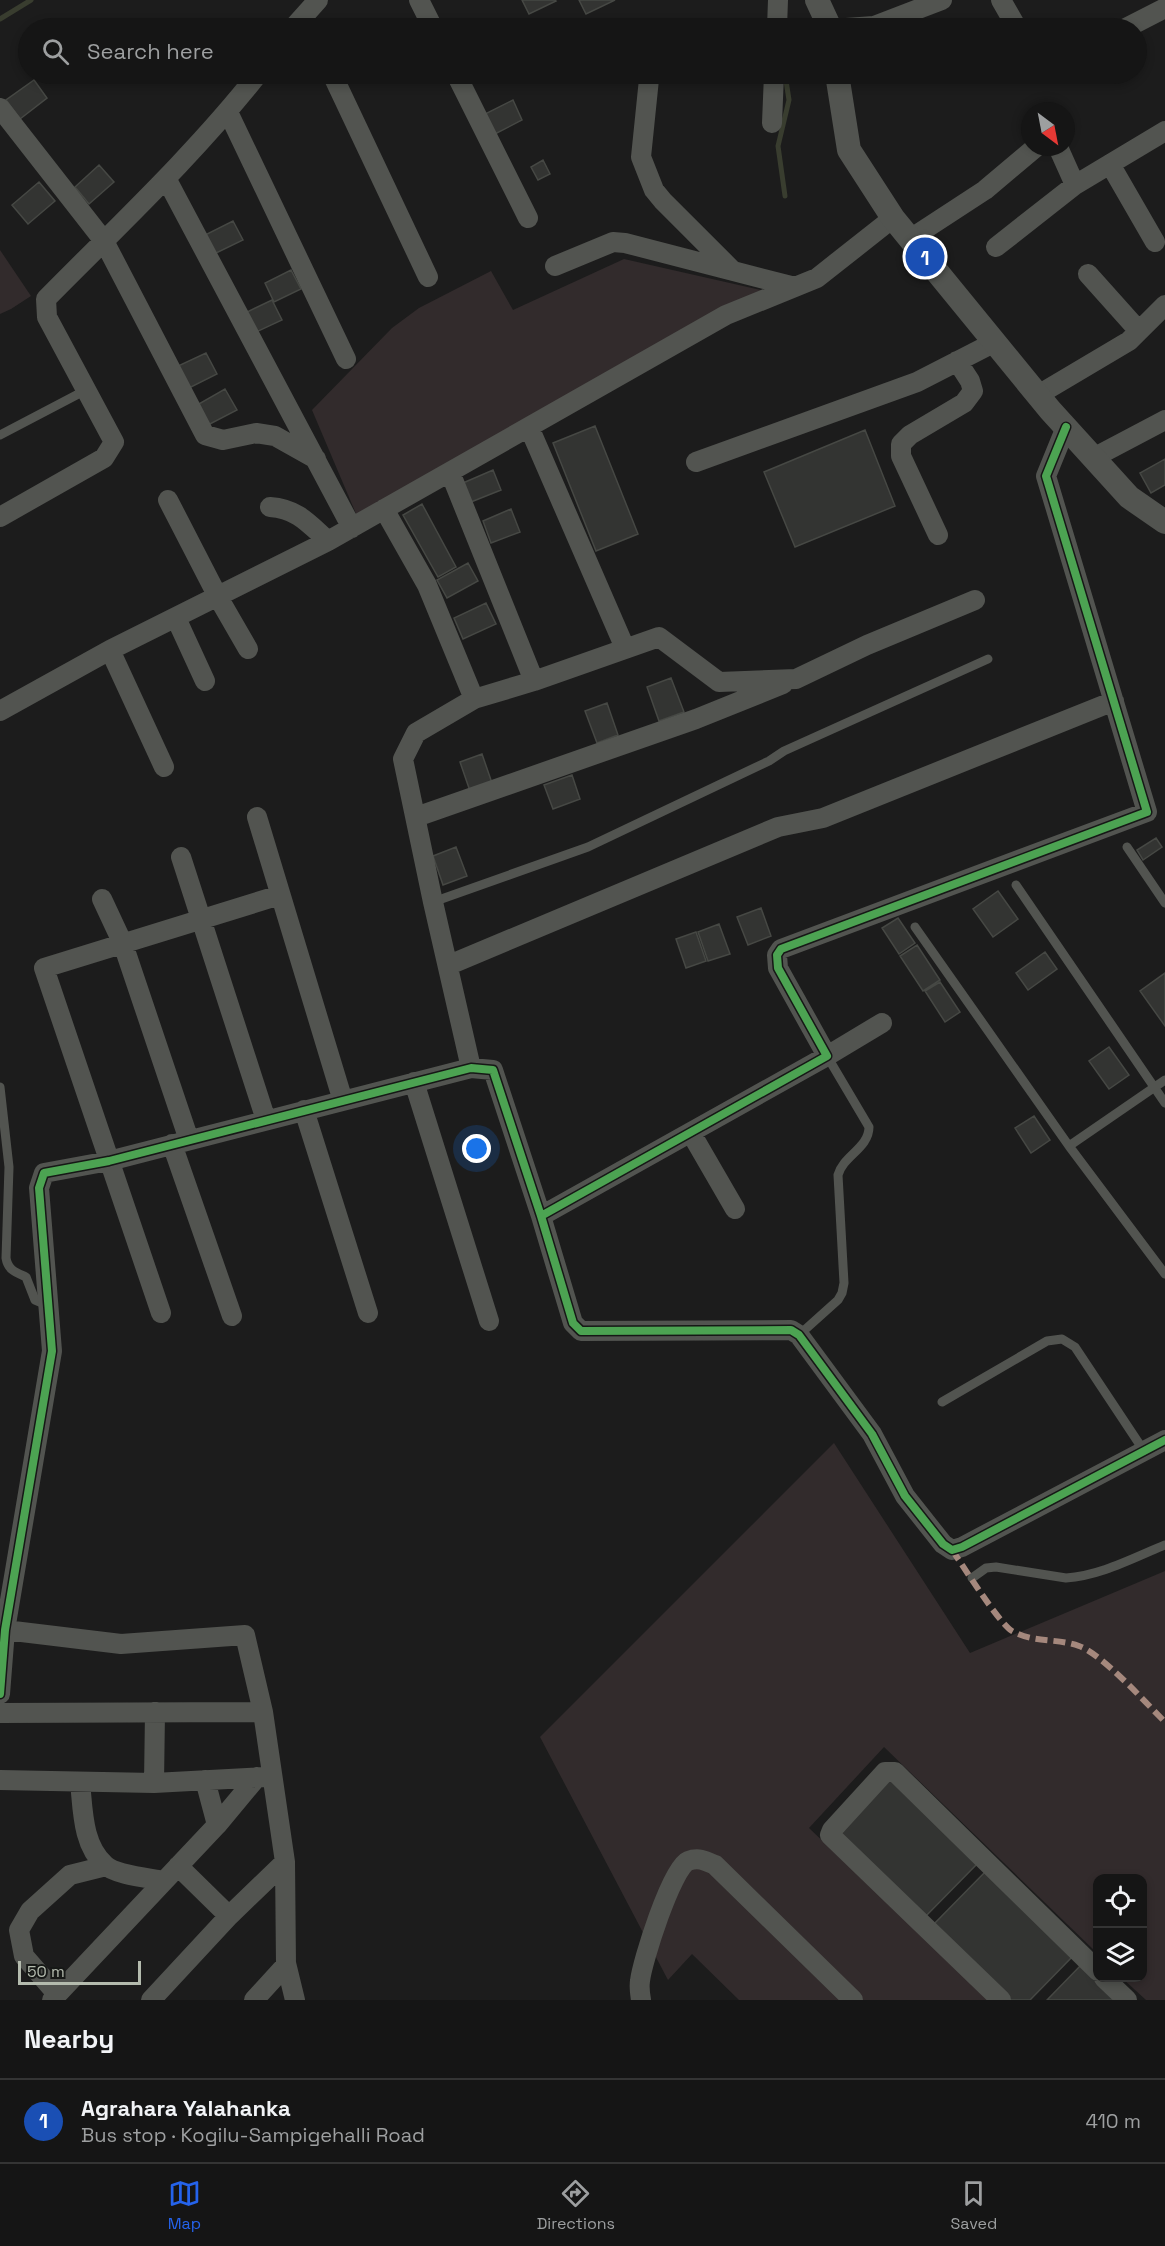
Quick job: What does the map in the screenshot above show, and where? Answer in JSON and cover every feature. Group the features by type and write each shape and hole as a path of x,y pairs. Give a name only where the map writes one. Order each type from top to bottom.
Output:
{"street":[{"path":"307,18 318,0"},
{"path":"419,0 428,18"},
{"path":"777,18 778,0"},
{"path":"817,0 825,18"},
{"path":"891,18 920,4 942,0"},
{"path":"1001,0 1011,18"},
{"path":"1146,18 1165,8 1160,0"},
{"path":"0,518 104,458 114,442 47,317 46,299 167,180 250,84"},
{"path":"337,84 428,277"},
{"path":"461,84 528,218"},
{"path":"648,84 641,156 654,190 733,271"},
{"path":"772,123 774,84"},
{"path":"839,84 849,150 893,218 1038,395 1093,458 1129,497 1165,522"},
{"path":"0,108 104,241 205,435 223,440 256,433 275,436 316,459"},
{"path":"228,112 346,359"},
{"path":"996,247 1075,184 1165,131"},
{"path":"910,239 985,190 1025,156"},
{"path":"1062,156 1075,184"},
{"path":"1110,164 1155,242"},
{"path":"167,180 352,528"},
{"path":"0,711 110,651 352,528 726,315 817,278 893,218"},
{"path":"555,266 613,242 625,243 795,287"},
{"path":"1088,274 1139,331"},
{"path":"1038,395 1129,340 1165,305"},
{"path":"696,462 917,382 994,342"},
{"path":"938,535 901,456 901,444 910,435 964,403 972,391 970,381 957,361"},
{"path":"1093,458 1165,420"},
{"path":"529,427 625,648"},
{"path":"827,1056 778,968 777,955 781,949 1147,812 1046,476 1066,427"},
{"path":"450,472 534,681"},
{"path":"168,500 218,597 248,649"},
{"path":"270,507 284,508 298,514 328,541"},
{"path":"384,509 427,585 474,699"},
{"path":"416,816 696,719 796,679 867,645 975,600"},
{"path":"176,618 205,681"},
{"path":"471,1068 403,759 416,734 474,699 534,681 658,636 719,682 796,679"},
{"path":"110,651 164,767"},
{"path":"449,965 778,827 822,818 1114,701"},
{"path":"256,816 343,1101"},
{"path":"181,857 266,1120"},
{"path":"161,1313 44,968 280,895"},
{"path":"102,899 123,944 232,1316"},
{"path":"541,1216 882,1023"},
{"path":"0,1694 5,1630 50,1364 52,1340 39,1188 44,1173 109,1161 471,1068 493,1070 573,1323 581,1331 791,1330 799,1335 872,1434 905,1496 943,1544 952,1550 962,1547 1165,1440"},
{"path":"414,1082 489,1321"},
{"path":"304,1110 368,1313"},
{"path":"691,1133 735,1209"},
{"path":"5,1630 121,1644 244,1635 263,1712 265,1777 285,1862 286,1964 295,2000"},
{"path":"154,1783 155,1712"},
{"path":"0,1713 263,1712"},
{"path":"1001,2000 830,1835 885,1772 895,1772 1093,1966"},
{"path":"0,1780 154,1783 265,1777"},
{"path":"106,1866 70,1875 30,1911 19,1930 24,1956 54,1997 265,1777"},
{"path":"206,1780 217,1825"},
{"path":"80,1782 85,1827 95,1851 106,1866 120,1872 164,1881"},
{"path":"641,2000 639,1982 650,1939 677,1871 686,1862 701,1859 715,1865 853,2000"},
{"path":"151,2000 229,1916 285,1862"},
{"path":"178,1866 229,1916"},
{"path":"254,2000 286,1964"},
{"path":"1109,1982 1127,2000"}],"lane":[{"path":"0,435 86,390"},
{"path":"433,902 588,847 769,761 784,751 988,659"},
{"path":"1127,847 1165,903"},
{"path":"1016,885 1165,1103"},
{"path":"915,927 1069,1146 1165,1274"},
{"path":"799,1335 843,1293 838,1175 841,1167 869,1134 869,1127 827,1056"},
{"path":"1069,1146 1165,1080"},
{"path":"0,1087 9,1167 7,1267 26,1277 35,1300 49,1306"},
{"path":"942,1402 1047,1341 1062,1339 1075,1347 1144,1451"},
{"path":"972,1578 986,1568 996,1567 1076,1578 1165,1545"}],"shaded area":[{"path":"0,250 31,296 0,314"},
{"path":"624,259 765,291 357,516 312,410 392,328 419,308 491,271 513,310"},
{"path":"834,1443 970,1653 1165,1571 1165,2000 1146,2000 1126,1982 1147,1982 1147,1874 1093,1874 1093,1949 884,1747 809,1828 988,2000 739,2000 692,1954 668,1980 540,1737"}],"building":[{"path":"522,0 555,0 556,1 529,14"},
{"path":"579,0 615,0 586,14"},
{"path":"28,84 37,84 47,98 20,119 6,100"},
{"path":"513,100 522,120 495,134 485,114"},
{"path":"543,160 550,174 538,180 531,167"},
{"path":"99,165 114,182 89,204 75,187"},
{"path":"39,182 55,201 28,224 12,205"},
{"path":"233,221 243,240 212,255 203,236"},
{"path":"291,270 301,289 274,302 265,283"},
{"path":"272,300 282,320 254,333 245,313"},
{"path":"206,353 217,374 189,388 178,366"},
{"path":"225,389 237,410 208,425 197,405"},
{"path":"595,426 638,534 596,551 553,443"},
{"path":"865,430 895,506 795,547 764,472"},
{"path":"1165,459 1165,485 1151,493 1140,473"},
{"path":"493,470 501,490 471,502 463,483"},
{"path":"422,504 456,567 438,577 403,515"},
{"path":"511,509 520,532 491,543 483,521"},
{"path":"468,563 478,581 447,598 437,580"},
{"path":"486,603 496,624 463,639 454,618"},
{"path":"671,678 684,712 659,721 647,687"},
{"path":"607,703 618,735 597,743 585,711"},
{"path":"482,754 492,783 470,791 460,762"},
{"path":"572,775 580,799 553,809 544,785"},
{"path":"1156,838 1162,847 1143,860 1137,850"},
{"path":"456,847 467,876 443,885 433,856"},
{"path":"998,891 1018,919 993,937 973,909"},
{"path":"761,908 771,936 748,945 737,917"},
{"path":"898,918 915,943 899,954 882,928"},
{"path":"719,924 730,954 708,961 698,932"},
{"path":"696,932 706,961 686,968 676,939"},
{"path":"917,945 940,980 923,991 900,956"},
{"path":"1045,952 1057,969 1028,990 1016,973"},
{"path":"1165,973 1165,1026 1140,991"},
{"path":"940,982 960,1012 945,1022 925,991"},
{"path":"1109,1047 1129,1075 1109,1089 1089,1061"},
{"path":"1034,1116 1050,1140 1031,1153 1015,1128"},
{"path":"891,1778 978,1863 924,1918 837,1833"},
{"path":"986,1871 1073,1956 1030,2000 1008,2000 932,1926"},
{"path":"1082,1964 1093,1975 1093,1982 1100,1982 1118,2000 1047,2000"}],"waterway":[{"path":"0,19 31,0"},
{"path":"785,196 778,146 789,100 787,84"}],"marked path":[{"path":"952,1550 990,1606 1012,1631 1028,1637 1079,1646 1089,1651 1124,1680 1165,1722"}],"cycle path":[{"path":"541,1216 827,1056 778,968 777,955 781,949 1147,812 1046,476 1066,427"},
{"path":"0,1694 5,1630 52,1351 39,1188 44,1173 109,1161 471,1068 493,1070 573,1323 581,1331 791,1330 799,1335 872,1434 905,1496 943,1544 952,1550 962,1547 1165,1440"}],"place":[{"name":"Agrahara Yalahanka","path":"925,257"}]}
